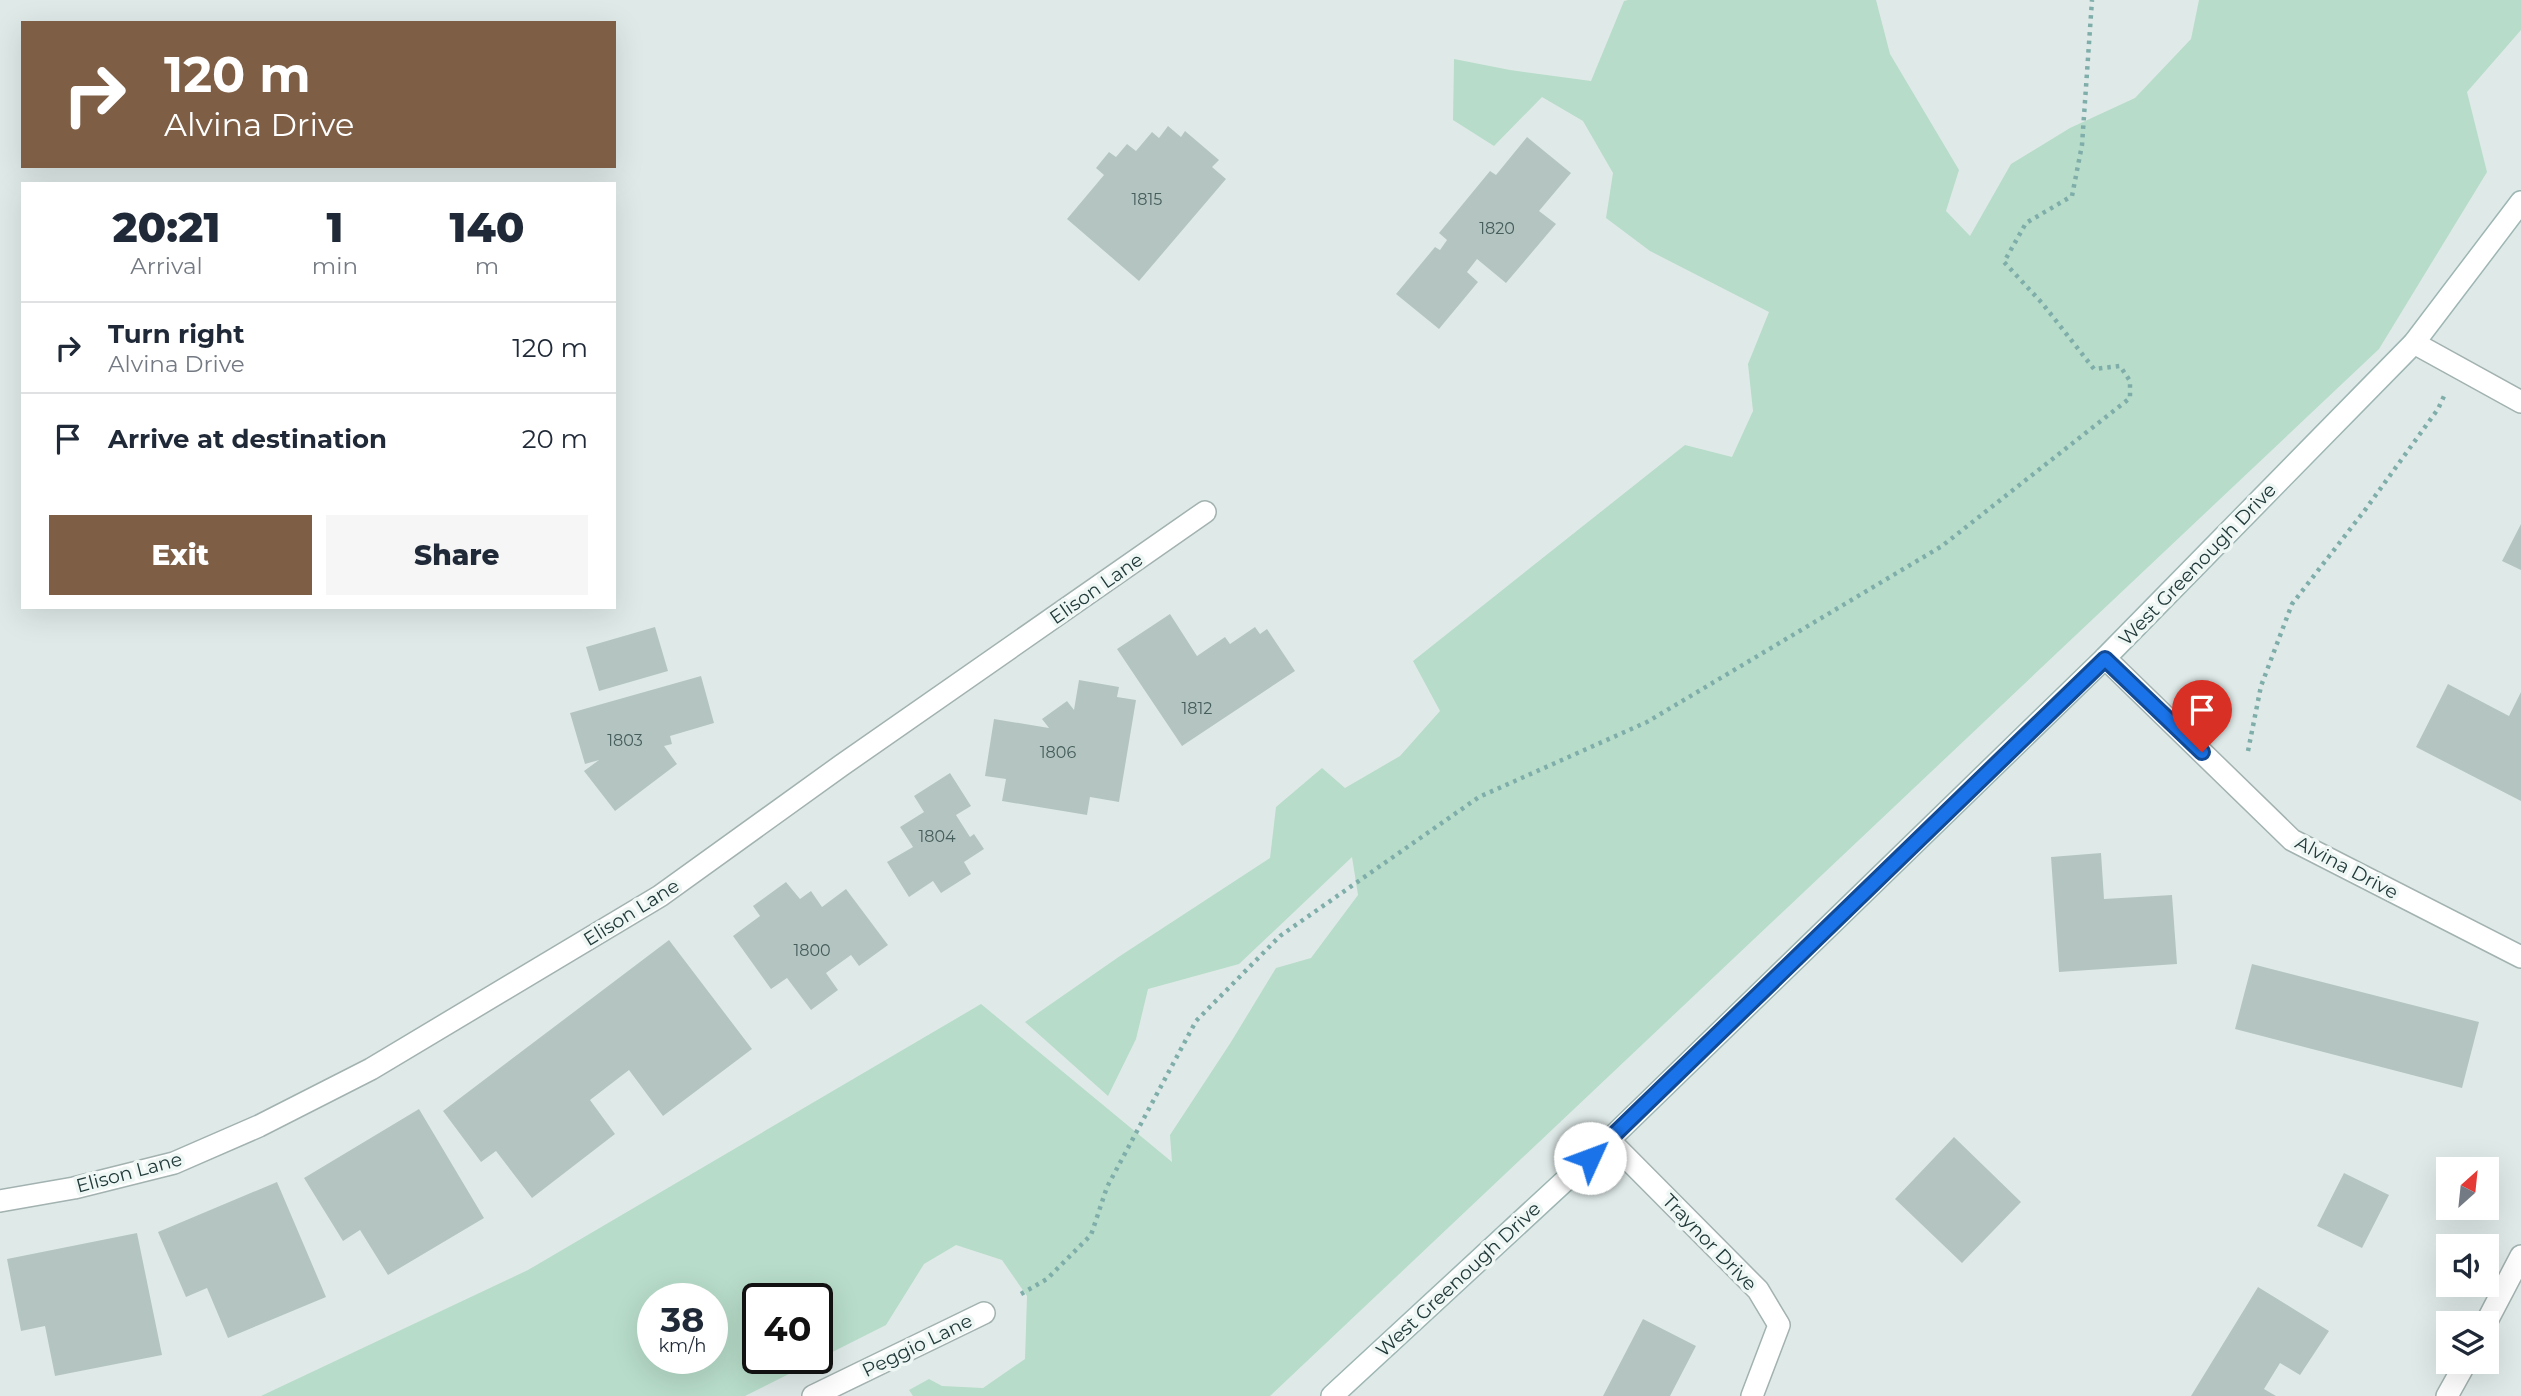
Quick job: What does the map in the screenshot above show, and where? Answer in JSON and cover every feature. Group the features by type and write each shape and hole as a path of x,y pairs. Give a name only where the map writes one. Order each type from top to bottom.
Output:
{"street":[{"name":"West Greenough Drive","path":"1332,1396 1609,1139 2105,659 2414,343 2521,202"},
{"path":"2414,343 2521,402"},
{"name":"Elison Lane","path":"0,1201 74,1188 174,1163 259,1126 371,1069 660,896 842,765 1205,512"},
{"name":"Alvina Drive","path":"2105,659 2292,840 2521,957"},
{"name":"Traynor Drive","path":"1609,1139 1758,1290 1779,1325 1752,1396"},
{"path":"2492,1311 2521,1256"},
{"name":"Peggio Lane","path":"813,1396 984,1313"},
{"path":"2447,1396 2459,1374"}],"path":[{"path":"1021,1294 1047,1279 1091,1235 1107,1187 1196,1021 1280,936 1479,797 1647,722 1942,546 2130,398 2130,381 2120,366 2094,369 2042,303 2004,262 2026,223 2072,196 2082,145 2092,0"},
{"path":"2241,790 2260,686 2292,604 2438,409 2456,368"}],"green space":[{"path":"1876,0 1890,54 1959,170 1946,211 1970,236 2011,164 2070,128 2135,98 2191,39 2199,0 2521,0 2521,30 2467,92 2487,172 2379,349 1270,1396 913,1396 909,1390 929,1379 942,1386 983,1388 1025,1359 1027,1296 1002,1260 956,1245 924,1264 886,1325 833,1352 833,1283 742,1283 742,1374 789,1374 745,1396 261,1396 528,1270 981,1004 1172,1162 1170,1135 1276,968 1311,958 1358,895 1352,857 1239,964 1148,989 1136,1039 1108,1096 1025,1022 1270,858 1276,807 1322,768 1345,788 1400,756 1440,711 1413,661 1685,445 1732,457 1753,411 1748,364 1769,312 1650,251 1606,218 1613,173 1583,121 1542,97 1494,146 1453,120 1454,59 1591,81 1624,1"}],"building":[{"path":"1168,126 1181,137 1185,131 1219,160 1212,167 1226,179 1139,281 1067,219 1104,175 1096,168 1109,152 1116,157 1127,144 1136,151 1152,132 1159,138"},
{"path":"1527,137 1571,173 1539,211 1556,224 1506,283 1477,259 1467,272 1478,282 1439,329 1396,294 1435,247 1440,250 1447,240 1439,233 1490,171 1496,175"},
{"path":"2521,524 2521,570 2502,561"},
{"path":"1170,614 1197,656 1225,637 1230,644 1255,627 1260,634 1267,629 1295,671 1182,746 1117,649"},
{"path":"655,627 668,671 599,691 586,647"},
{"path":"701,676 714,723 670,736 672,744 664,746 677,764 615,811 584,771 599,760 585,764 570,713"},
{"path":"1079,680 1119,687 1117,697 1136,700 1119,802 1090,797 1087,815 1002,801 1006,779 985,776 994,719 1049,728 1042,719 1067,701 1074,710"},
{"path":"2448,684 2509,716 2521,692 2521,801 2416,747"},
{"path":"950,773 971,806 956,815 970,837 974,834 984,849 964,862 971,874 941,893 933,881 909,897 887,862 913,847 900,827 924,812 914,796"},
{"path":"2101,853 2104,899 2172,895 2177,964 2059,972 2051,857"},
{"path":"786,882 800,899 811,891 822,907 846,889 888,945 859,966 851,955 826,973 838,990 811,1010 787,978 771,989 733,936 760,916 753,906"},
{"path":"669,940 752,1049 663,1116 629,1070 590,1100 615,1134 532,1198 496,1151 481,1162 443,1111"},
{"path":"2252,964 2479,1022 2462,1088 2235,1029"},
{"path":"419,1109 484,1218 388,1275 360,1230 343,1241 304,1178"},
{"path":"1954,1137 2021,1202 1962,1263 1895,1199"},
{"path":"2344,1173 2389,1195 2362,1248 2317,1226"},
{"path":"277,1182 326,1297 228,1338 207,1288 186,1297 158,1232"},
{"path":"137,1233 162,1355 55,1376 45,1326 21,1331 7,1259"},
{"path":"2258,1287 2329,1331 2300,1375 2280,1363 2264,1389 2276,1396 2191,1396"},
{"path":"1643,1319 1696,1346 1670,1396 1603,1396"}],"route":[{"path":"1590,1158 2105,659 2202,752"}]}
